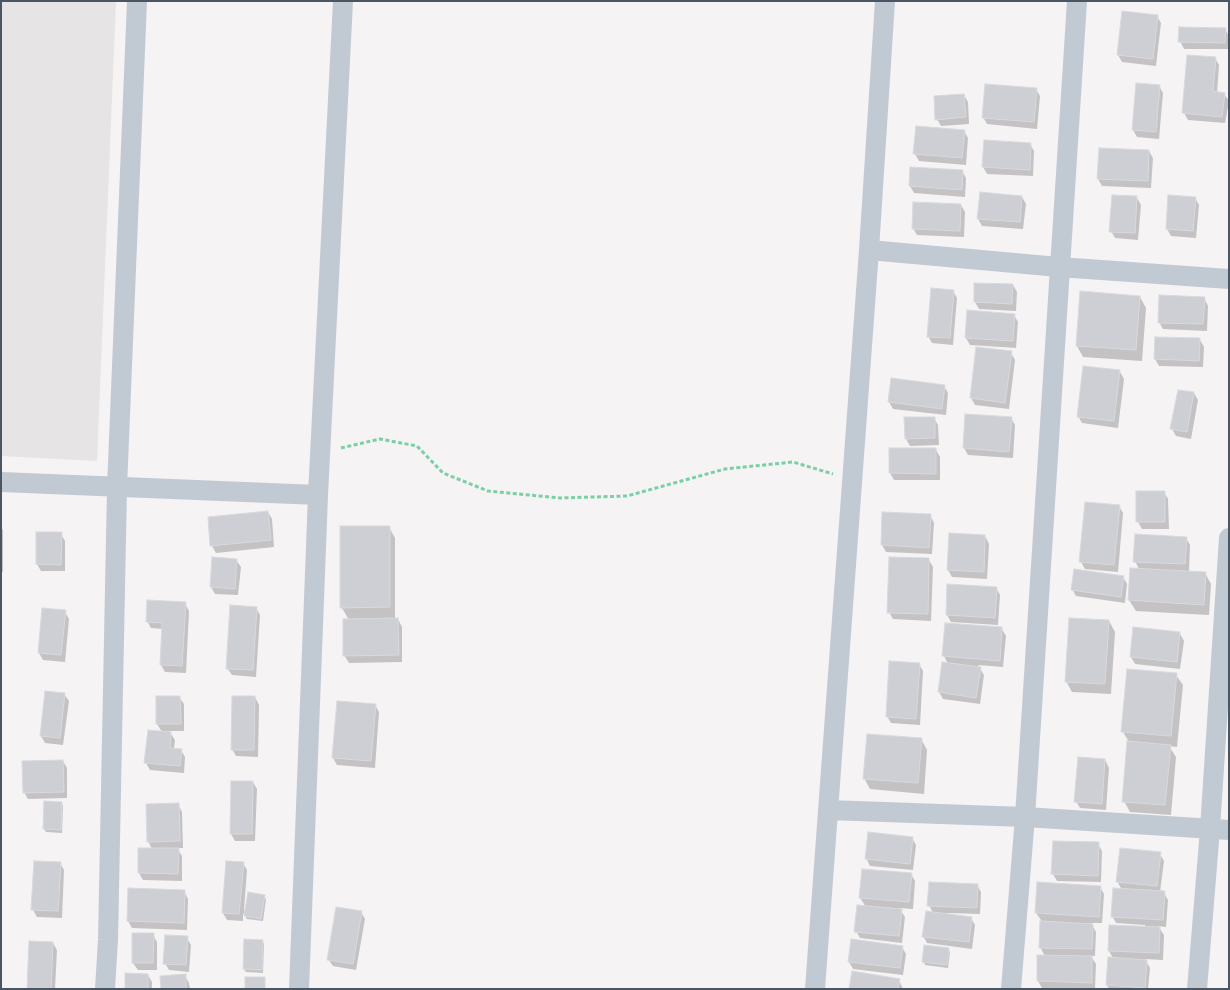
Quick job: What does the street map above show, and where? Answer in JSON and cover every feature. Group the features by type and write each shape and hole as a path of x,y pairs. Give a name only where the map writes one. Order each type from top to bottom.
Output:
{"street":[{"path":"105,989 108,940 118,488 137,1"},
{"path":"299,989 318,495 343,1"},
{"path":"815,989 869,250 885,1"},
{"path":"1011,989 1024,817 1077,1"},
{"path":"869,250 1059,267 1229,279"},
{"path":"1,482 318,495"},
{"path":"1197,989 1219,830 1229,538"},
{"path":"828,810 1024,817 1219,830"}],"path":[{"path":"320,454 380,438 416,446 443,473 488,491 560,498 627,496 725,469 793,462 852,480"}],"shaded area":[{"path":"1,1 116,1 97,461 1,456"}],"building":[{"path":"1122,11 1158,15 1153,59 1117,55"},
{"path":"1179,27 1226,28 1225,43 1178,42"},
{"path":"1187,55 1216,57 1213,91 1225,93 1222,117 1182,113"},
{"path":"1136,83 1160,85 1156,132 1132,130"},
{"path":"985,84 1037,88 1034,122 982,118"},
{"path":"964,94 966,117 935,120 934,96"},
{"path":"916,126 965,130 962,158 913,154"},
{"path":"984,140 1031,143 1030,170 982,167"},
{"path":"1099,148 1149,150 1148,181 1097,179"},
{"path":"910,167 963,170 962,190 909,186"},
{"path":"980,192 1022,196 1020,222 977,219"},
{"path":"1112,195 1137,196 1135,233 1109,232"},
{"path":"1168,195 1196,197 1193,231 1166,229"},
{"path":"913,202 961,204 960,231 912,229"},
{"path":"974,283 1013,284 1012,304 974,302"},
{"path":"931,288 954,290 950,338 927,337"},
{"path":"1080,291 1140,296 1136,350 1076,346"},
{"path":"1159,295 1205,297 1203,324 1158,323"},
{"path":"967,310 1015,314 1013,341 965,338"},
{"path":"1155,337 1200,338 1199,361 1154,359"},
{"path":"976,347 1012,351 1005,403 970,398"},
{"path":"1083,366 1120,370 1114,421 1077,417"},
{"path":"891,378 945,385 942,409 888,402"},
{"path":"1178,390 1194,392 1187,432 1170,429"},
{"path":"965,414 1012,417 1009,452 963,448"},
{"path":"904,417 935,417 935,438 905,439"},
{"path":"889,448 936,448 936,474 889,473"},
{"path":"1136,491 1165,491 1165,522 1136,522"},
{"path":"1085,502 1120,505 1114,565 1079,562"},
{"path":"268,511 271,540 210,546 208,517"},
{"path":"882,512 931,514 929,548 881,545"},
{"path":"340,526 390,526 390,607 340,608"},
{"path":"36,532 62,532 61,565 36,564"},
{"path":"949,533 985,535 984,572 947,570"},
{"path":"1135,534 1187,537 1185,564 1133,562"},
{"path":"212,557 237,559 235,589 210,587"},
{"path":"889,557 929,558 928,614 887,613"},
{"path":"1130,568 1206,572 1204,605 1128,600"},
{"path":"1074,569 1124,576 1121,597 1071,590"},
{"path":"947,584 997,587 995,618 946,615"},
{"path":"147,600 186,602 182,666 160,665 162,623 146,622"},
{"path":"230,605 257,607 253,670 226,669"},
{"path":"42,608 66,610 61,655 38,653"},
{"path":"398,618 399,655 343,656 343,619"},
{"path":"1069,618 1109,620 1105,684 1065,682"},
{"path":"945,623 1002,627 1000,661 942,656"},
{"path":"1133,627 1180,632 1177,662 1130,657"},
{"path":"889,661 920,663 916,719 886,717"},
{"path":"942,662 981,667 976,698 938,692"},
{"path":"1127,669 1177,673 1171,736 1121,732"},
{"path":"45,691 65,693 60,738 40,736"},
{"path":"156,696 180,696 181,724 156,724"},
{"path":"232,696 255,696 254,750 231,750"},
{"path":"337,701 376,704 371,761 332,758"},
{"path":"148,730 171,732 170,748 182,749 180,766 144,763"},
{"path":"867,734 922,738 918,783 863,779"},
{"path":"1127,741 1171,745 1165,805 1122,802"},
{"path":"1078,757 1105,759 1102,804 1074,802"},
{"path":"63,760 64,792 23,793 22,761"},
{"path":"231,781 253,781 252,834 230,834"},
{"path":"44,801 62,802 61,830 43,829"},
{"path":"179,803 180,841 147,842 146,804"},
{"path":"868,832 913,837 910,864 865,859"},
{"path":"1053,841 1099,842 1098,876 1051,874"},
{"path":"138,848 179,848 178,874 138,873"},
{"path":"1120,848 1161,852 1157,886 1116,882"},
{"path":"34,861 61,862 58,911 31,910"},
{"path":"226,861 244,862 239,914 222,913"},
{"path":"862,869 912,873 909,902 859,898"},
{"path":"929,882 978,884 977,908 927,906"},
{"path":"1037,882 1101,886 1099,917 1035,913"},
{"path":"128,888 185,890 184,923 127,921"},
{"path":"1113,888 1165,891 1163,920 1111,917"},
{"path":"248,892 265,895 261,919 244,916"},
{"path":"857,905 902,909 899,936 854,932"},
{"path":"336,907 362,911 353,964 327,960"},
{"path":"926,911 972,917 969,942 922,937"},
{"path":"1040,921 1093,924 1092,949 1039,948"},
{"path":"1109,925 1160,927 1159,953 1108,951"},
{"path":"132,933 154,933 153,963 132,963"},
{"path":"165,935 188,936 186,965 163,964"},
{"path":"244,939 263,940 262,970 243,969"},
{"path":"851,939 903,946 900,968 848,962"},
{"path":"29,941 53,942 51,989 27,989"},
{"path":"924,945 949,948 947,965 922,962"},
{"path":"1037,955 1092,956 1092,983 1037,981"},
{"path":"1108,957 1147,960 1145,988 1106,985"},
{"path":"852,971 900,979 898,989 849,989"},
{"path":"125,973 148,974 148,989 125,989"},
{"path":"186,974 186,989 161,989 160,976"},
{"path":"245,977 265,977 265,989 245,989"}]}
